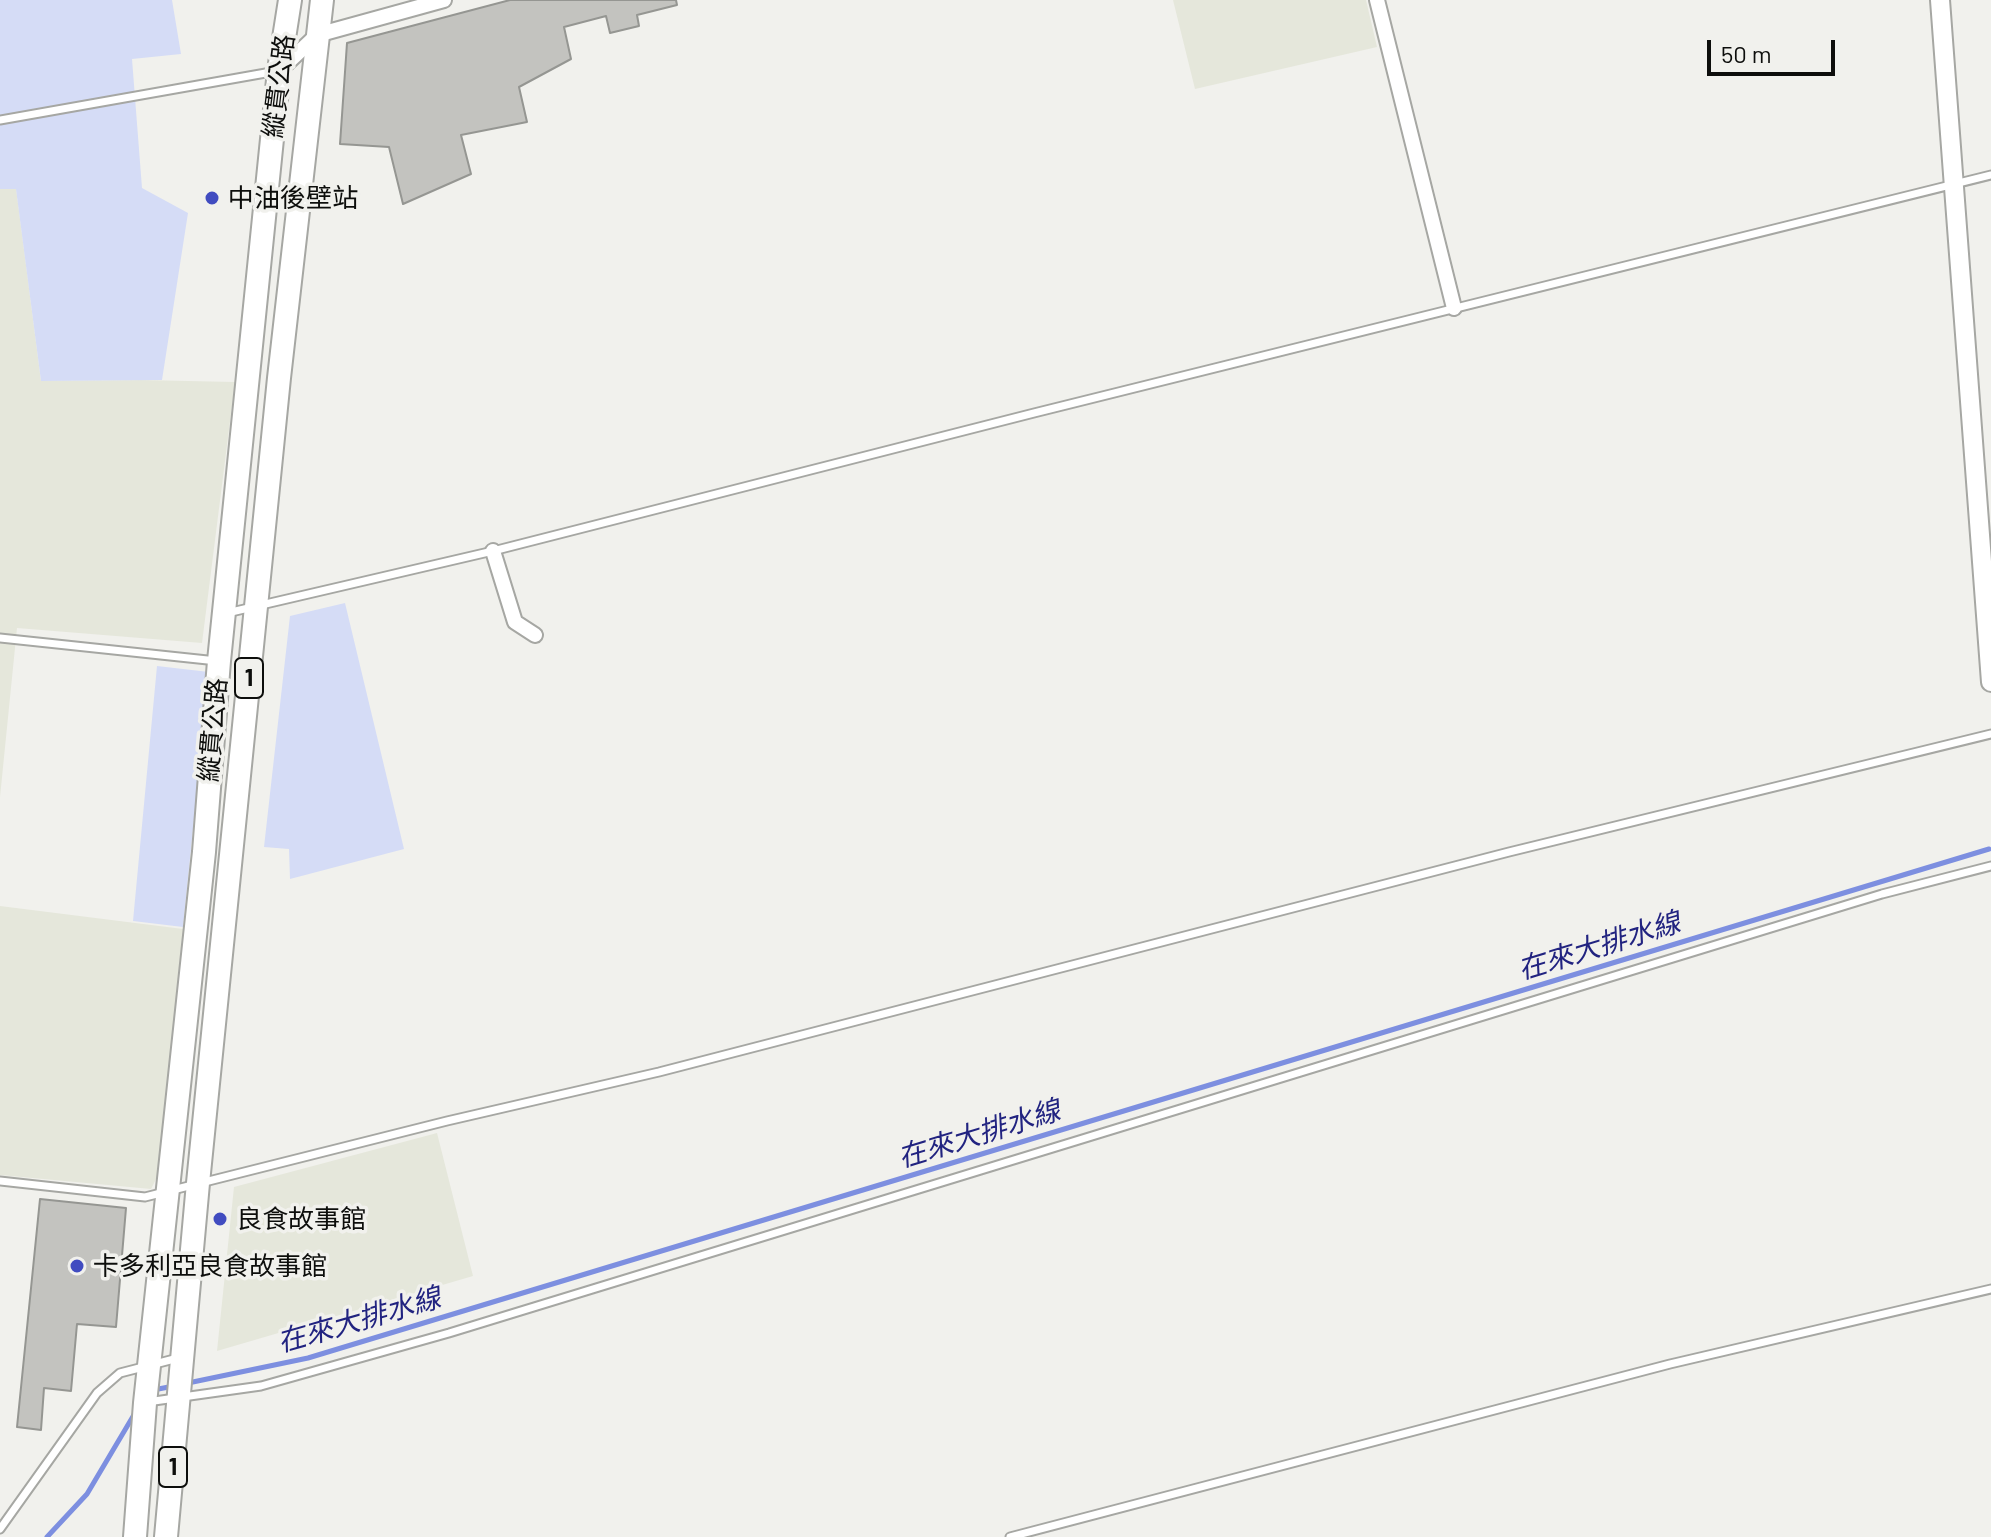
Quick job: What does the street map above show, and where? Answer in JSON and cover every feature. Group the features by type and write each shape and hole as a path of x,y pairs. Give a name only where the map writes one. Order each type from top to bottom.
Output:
{"main road":[{"name":"縱貫公路","path":"150,1366 204,852 219,661 279,70 290,0"},
{"name":"縱貫公路","path":"184,1357 198,1183 256,606 322,0"},
{"name":"1","path":"166,1537 184,1357"},
{"name":"1","path":"135,1537 150,1366"}],"street":[{"path":"279,70 317,35 444,0"},
{"path":"1377,0 1454,308"},
{"path":"1940,0 1991,682"},
{"path":"493,551 515,622 535,635"}],"lane":[{"path":"0,120 279,70"},
{"path":"224,613 493,551 1991,175"},
{"path":"0,638 219,661"},
{"path":"0,1181 145,1197 659,1072 1509,852 1991,734"},
{"path":"145,1403 261,1386 449,1333 1867,899 1991,866"},
{"path":"1010,1537 1670,1364 1991,1289"},
{"path":"0,1529 97,1393 120,1373 184,1357"}],"shaded area":[{"path":"0,0 172,0 181,54 132,59 142,188 188,213 162,380 41,381 16,189 0,189"},
{"path":"1173,0 1366,0 1377,47 1195,89"},
{"path":"16,188 41,381 235,382 202,643 17,628 0,797 0,189"},
{"path":"345,603 404,849 290,879 289,849 264,847 290,616"},
{"path":"157,666 209,672 183,927 133,921"},
{"path":"0,906 183,929 158,1175 151,1189 0,1175"},
{"path":"437,1133 473,1276 217,1351 234,1187"}],"building":[{"path":"510,0 676,0 677,5 637,15 639,26 610,33 606,16 564,27 571,59 519,87 527,122 461,135 471,174 403,204 389,147 340,144 347,43"},
{"name":"卡多利亞良食故事館","path":"40,1199 126,1208 116,1327 77,1324 71,1391 44,1388 41,1430 17,1427"}],"waterway":[{"name":"在來大排水線","path":"188,1383 308,1358 1989,849"},
{"name":"在來大排水線","path":"153,1390 174,1386"},
{"name":"在來大排水線","path":"47,1537 87,1494 135,1413"}],"place":[{"name":"中油後壁站","path":"212,198"},
{"name":"良食故事館","path":"220,1219"},
{"name":"卡多利亞良食故事館","path":"77,1266"}]}
